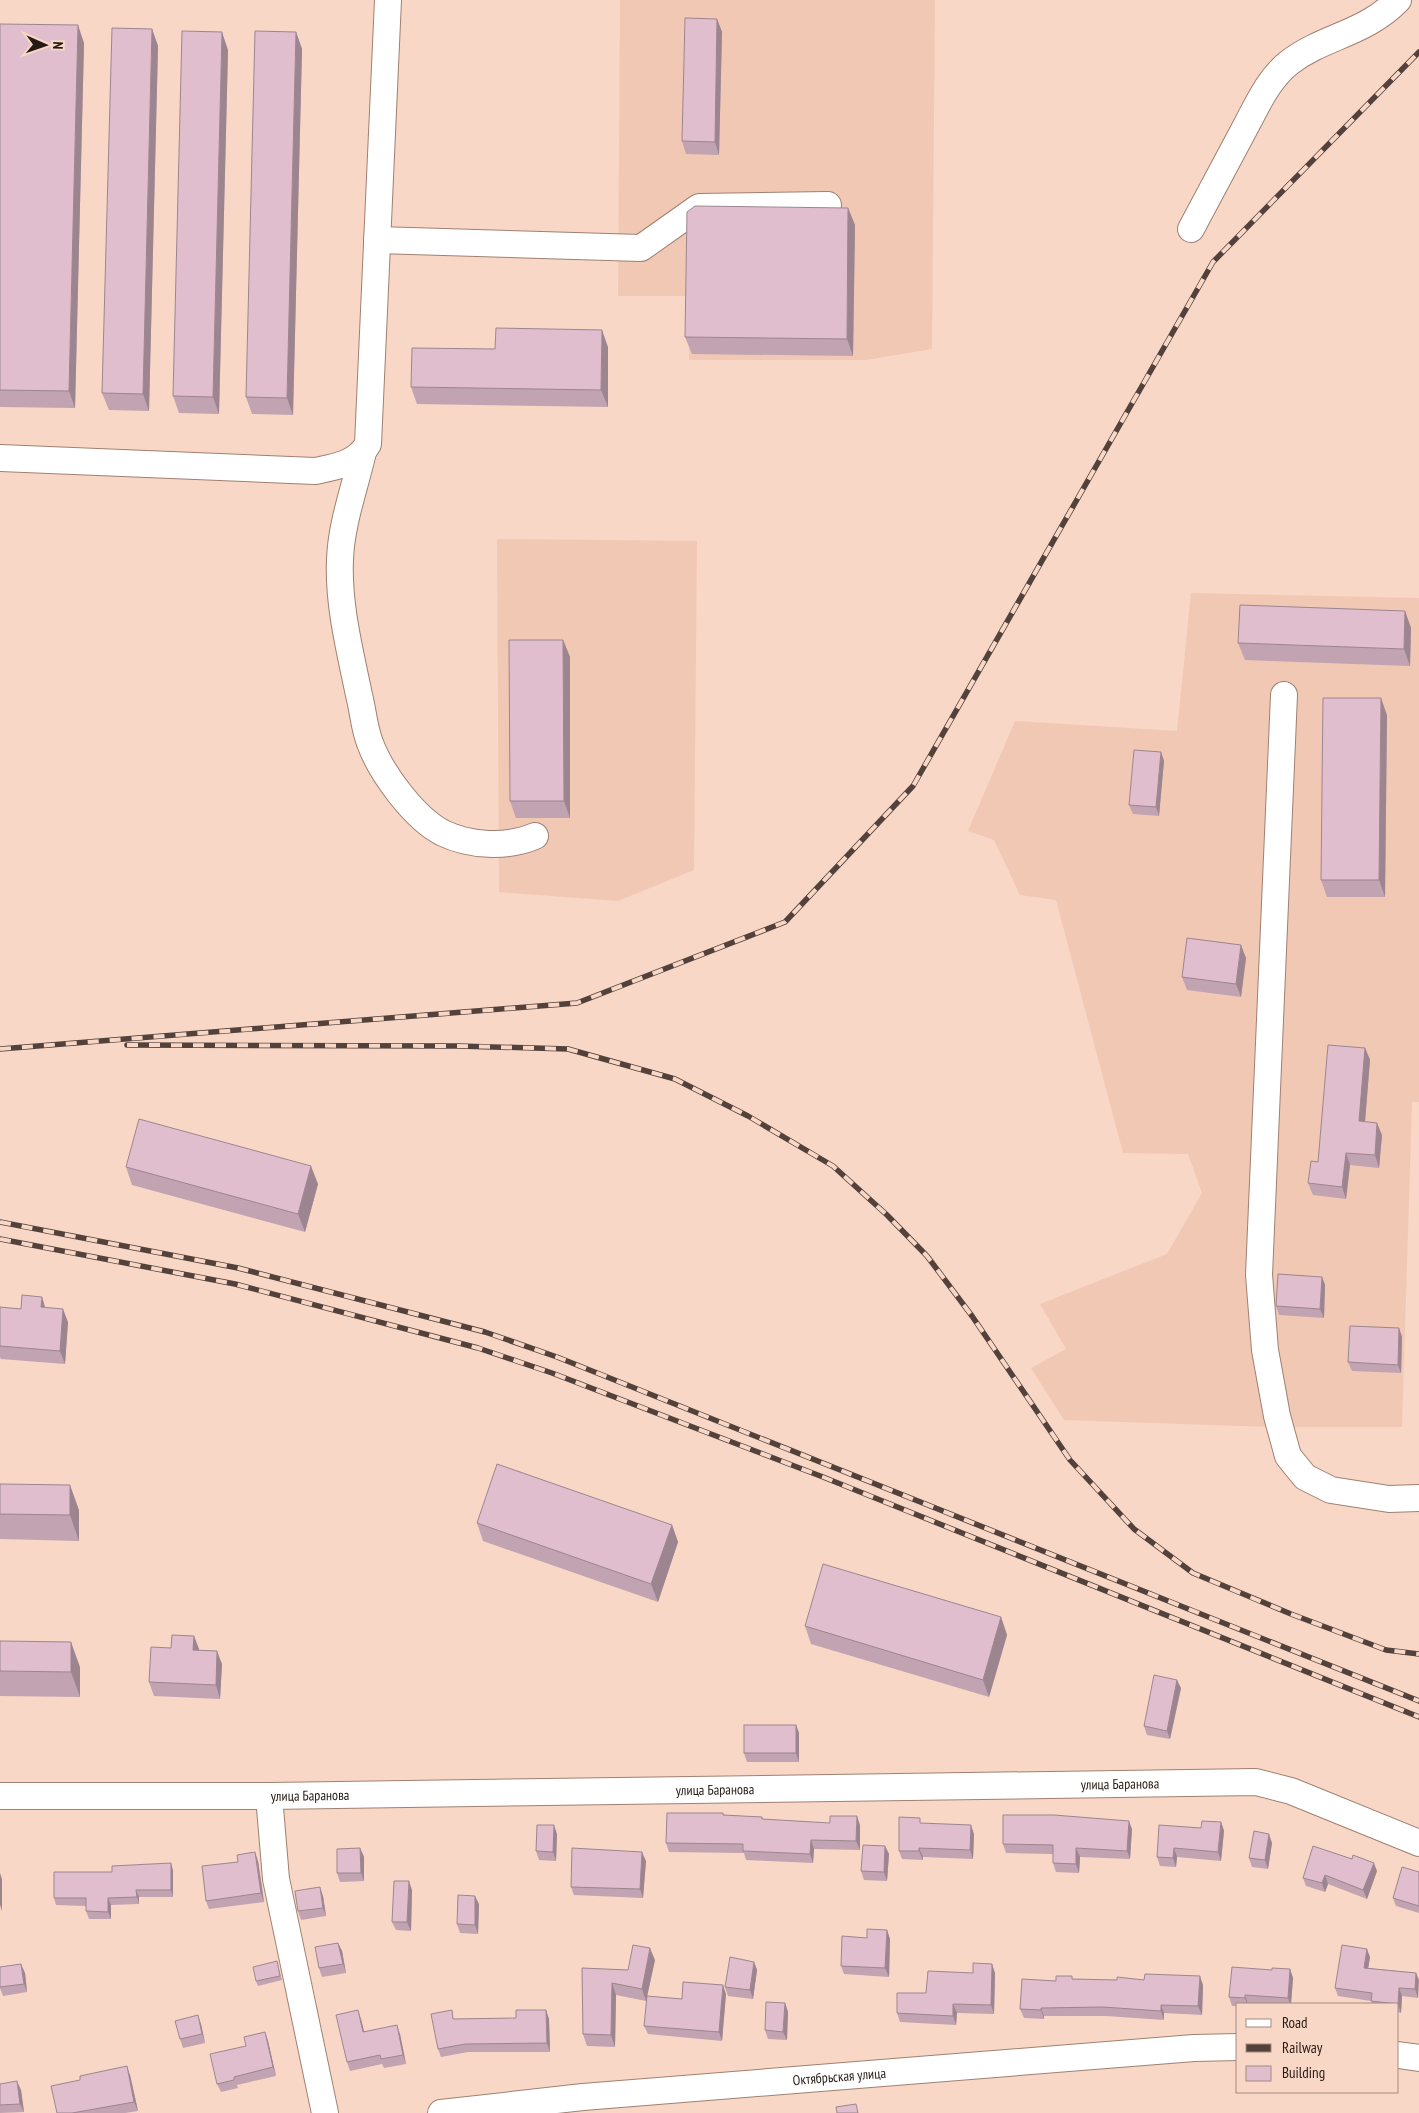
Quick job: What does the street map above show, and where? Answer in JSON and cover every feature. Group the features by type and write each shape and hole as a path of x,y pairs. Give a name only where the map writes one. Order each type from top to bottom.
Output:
{"street":[{"path":"0,458 315,471 337,467 354,460 363,452 368,444 388,0"},
{"path":"1191,229 1266,90 1289,63 1320,46 1360,29 1387,11 1398,0"},
{"path":"377,240 641,248 699,207 828,205"},
{"path":"363,452 344,529 340,559 341,593 345,618 370,743 388,779 413,810 442,833 467,841 498,844 519,843 535,836"},
{"path":"1284,695 1259,1275 1265,1350 1277,1416 1288,1456 1305,1477 1331,1490 1389,1500 1419,1498"},
{"name":"улица Баранова","path":"0,1796 269,1796 1256,1782 1291,1791 1419,1843"},
{"path":"269,1796 276,1879 326,2113"},
{"name":"Октябрьская улица","path":"441,2113 603,2095 1194,2048 1236,2047"},
{"path":"1399,2055 1419,2058"}],"shaded area":[{"path":"620,0 935,0 932,349 866,360 689,360 689,296 618,296"},
{"path":"497,539 697,541 694,870 618,901 499,892"},
{"path":"1191,593 1419,598 1419,1102 1412,1102 1402,1427 1272,1427 1064,1420 1031,1368 1066,1349 1040,1304 1167,1254 1202,1193 1188,1154 1123,1153 1056,900 1020,895 994,840 968,831 1015,721 1177,731"}],"building":[{"path":"685,18 717,19 715,142 682,141"},
{"path":"0,24 78,25 69,391 0,390"},
{"path":"112,28 152,29 143,394 102,393"},
{"path":"182,31 222,32 213,397 173,396"},
{"path":"255,31 296,32 287,398 246,397"},
{"path":"695,206 848,208 847,339 685,337 687,212"},
{"path":"496,328 602,330 601,390 411,387 412,348 495,349"},
{"path":"1240,605 1405,611 1404,649 1238,643"},
{"path":"509,640 563,640 564,801 510,801"},
{"path":"1323,698 1381,698 1379,880 1321,880"},
{"path":"1134,750 1161,752 1156,807 1129,805"},
{"path":"1187,938 1241,945 1236,984 1182,977"},
{"path":"1328,1045 1365,1048 1359,1121 1377,1123 1375,1155 1346,1153 1342,1187 1308,1183 1311,1161 1318,1162"},
{"path":"139,1119 311,1166 298,1214 126,1167"},
{"path":"1278,1274 1322,1277 1320,1309 1276,1306"},
{"path":"22,1295 42,1297 41,1307 63,1309 60,1351 0,1346 0,1307 21,1309"},
{"path":"1350,1326 1399,1328 1398,1365 1348,1362"},
{"path":"497,1464 672,1525 651,1584 477,1523"},
{"path":"0,1484 70,1485 70,1515 0,1514"},
{"path":"823,1564 1001,1617 983,1680 805,1626"},
{"path":"172,1635 194,1636 193,1650 217,1651 216,1685 149,1682 151,1647 171,1648"},
{"path":"0,1641 71,1642 71,1672 0,1671"},
{"path":"1154,1675 1177,1680 1167,1731 1144,1726"},
{"path":"744,1725 796,1725 796,1753 744,1753"},
{"path":"667,1813 723,1813 723,1815 762,1817 762,1819 830,1823 830,1816 857,1816 856,1841 811,1840 810,1854 743,1851 743,1844 666,1843"},
{"path":"1003,1815 1054,1815 1129,1821 1127,1851 1076,1848 1076,1864 1053,1863 1053,1845 1003,1844"},
{"path":"899,1817 920,1818 920,1823 971,1825 970,1850 919,1848 919,1851 899,1851"},
{"path":"1202,1821 1221,1822 1218,1852 1174,1848 1173,1858 1157,1857 1159,1825 1201,1828"},
{"path":"537,1825 554,1825 553,1852 536,1851"},
{"path":"1254,1831 1269,1834 1265,1860 1249,1858"},
{"path":"863,1845 885,1846 884,1872 861,1871"},
{"path":"1313,1846 1352,1859 1353,1855 1374,1863 1363,1890 1325,1875 1322,1883 1303,1878"},
{"path":"360,1848 361,1873 337,1873 337,1849"},
{"path":"572,1848 642,1852 640,1889 571,1887"},
{"path":"255,1852 261,1893 206,1901 202,1866 238,1862 237,1855"},
{"path":"171,1863 171,1890 136,1890 137,1897 108,1898 108,1912 86,1911 86,1898 54,1898 54,1872 112,1872 112,1866"},
{"path":"1402,1867 1419,1872 1419,1906 1393,1898"},
{"path":"394,1881 409,1881 407,1922 392,1922"},
{"path":"320,1887 323,1908 298,1911 295,1891"},
{"path":"458,1895 475,1896 475,1925 457,1924"},
{"path":"867,1929 887,1930 885,1968 841,1966 842,1936 867,1938"},
{"path":"338,1943 343,1964 319,1968 315,1947"},
{"path":"633,1945 650,1948 642,1989 612,1983 611,2035 583,2034 582,1968 628,1970"},
{"path":"1342,1945 1367,1949 1364,1968 1416,1973 1415,1989 1399,1988 1398,2003 1371,2001 1372,1993 1335,1988"},
{"path":"730,1957 754,1962 750,1990 725,1987"},
{"path":"277,1961 280,1976 256,1981 253,1967"},
{"path":"973,1963 992,1964 991,2005 953,2004 953,2016 897,2013 897,1993 926,1993 928,1971 973,1973"},
{"path":"21,1964 24,1984 0,1987 0,1967"},
{"path":"1232,1967 1272,1970 1272,1968 1290,1969 1288,1998 1245,1995 1245,1998 1229,1997"},
{"path":"1145,1974 1200,1976 1198,2006 1161,2005 1161,2011 1103,2007 1041,2008 1041,2010 1020,2009 1022,1979 1056,1981 1056,1976 1072,1976 1072,1979 1117,1980 1117,1977 1144,1980"},
{"path":"683,1982 723,1985 719,2032 644,2026 647,1996 682,1999"},
{"path":"766,2002 785,2003 783,2032 765,2030"},
{"path":"358,2010 363,2032 397,2025 403,2055 381,2059 380,2055 347,2062 336,2015"},
{"path":"452,2010 453,2019 516,2018 516,2010 546,2010 547,2043 465,2044 438,2049 431,2014"},
{"path":"198,2015 202,2034 180,2039 175,2021"},
{"path":"265,2032 273,2067 234,2077 234,2080 217,2084 210,2054 246,2046 244,2037"},
{"path":"127,2066 134,2102 72,2113 57,2113 51,2086 80,2080 80,2076"},
{"path":"17,2081 20,2104 0,2105 0,2084"},
{"path":"856,2104 858,2113 837,2113 836,2107"}],"railway":[{"path":"0,1049 577,1003 785,922 913,786 1213,262 1419,52"},
{"path":"127,1045 458,1046 568,1049 675,1079 748,1116 833,1166 887,1215 927,1256 972,1316 1070,1460 1134,1529 1193,1573 1291,1614 1386,1650 1419,1654"},
{"path":"0,1222 238,1268 485,1332 557,1357 1419,1701"},
{"path":"0,1239 235,1284 478,1348 552,1373 823,1477 1419,1717"}]}
